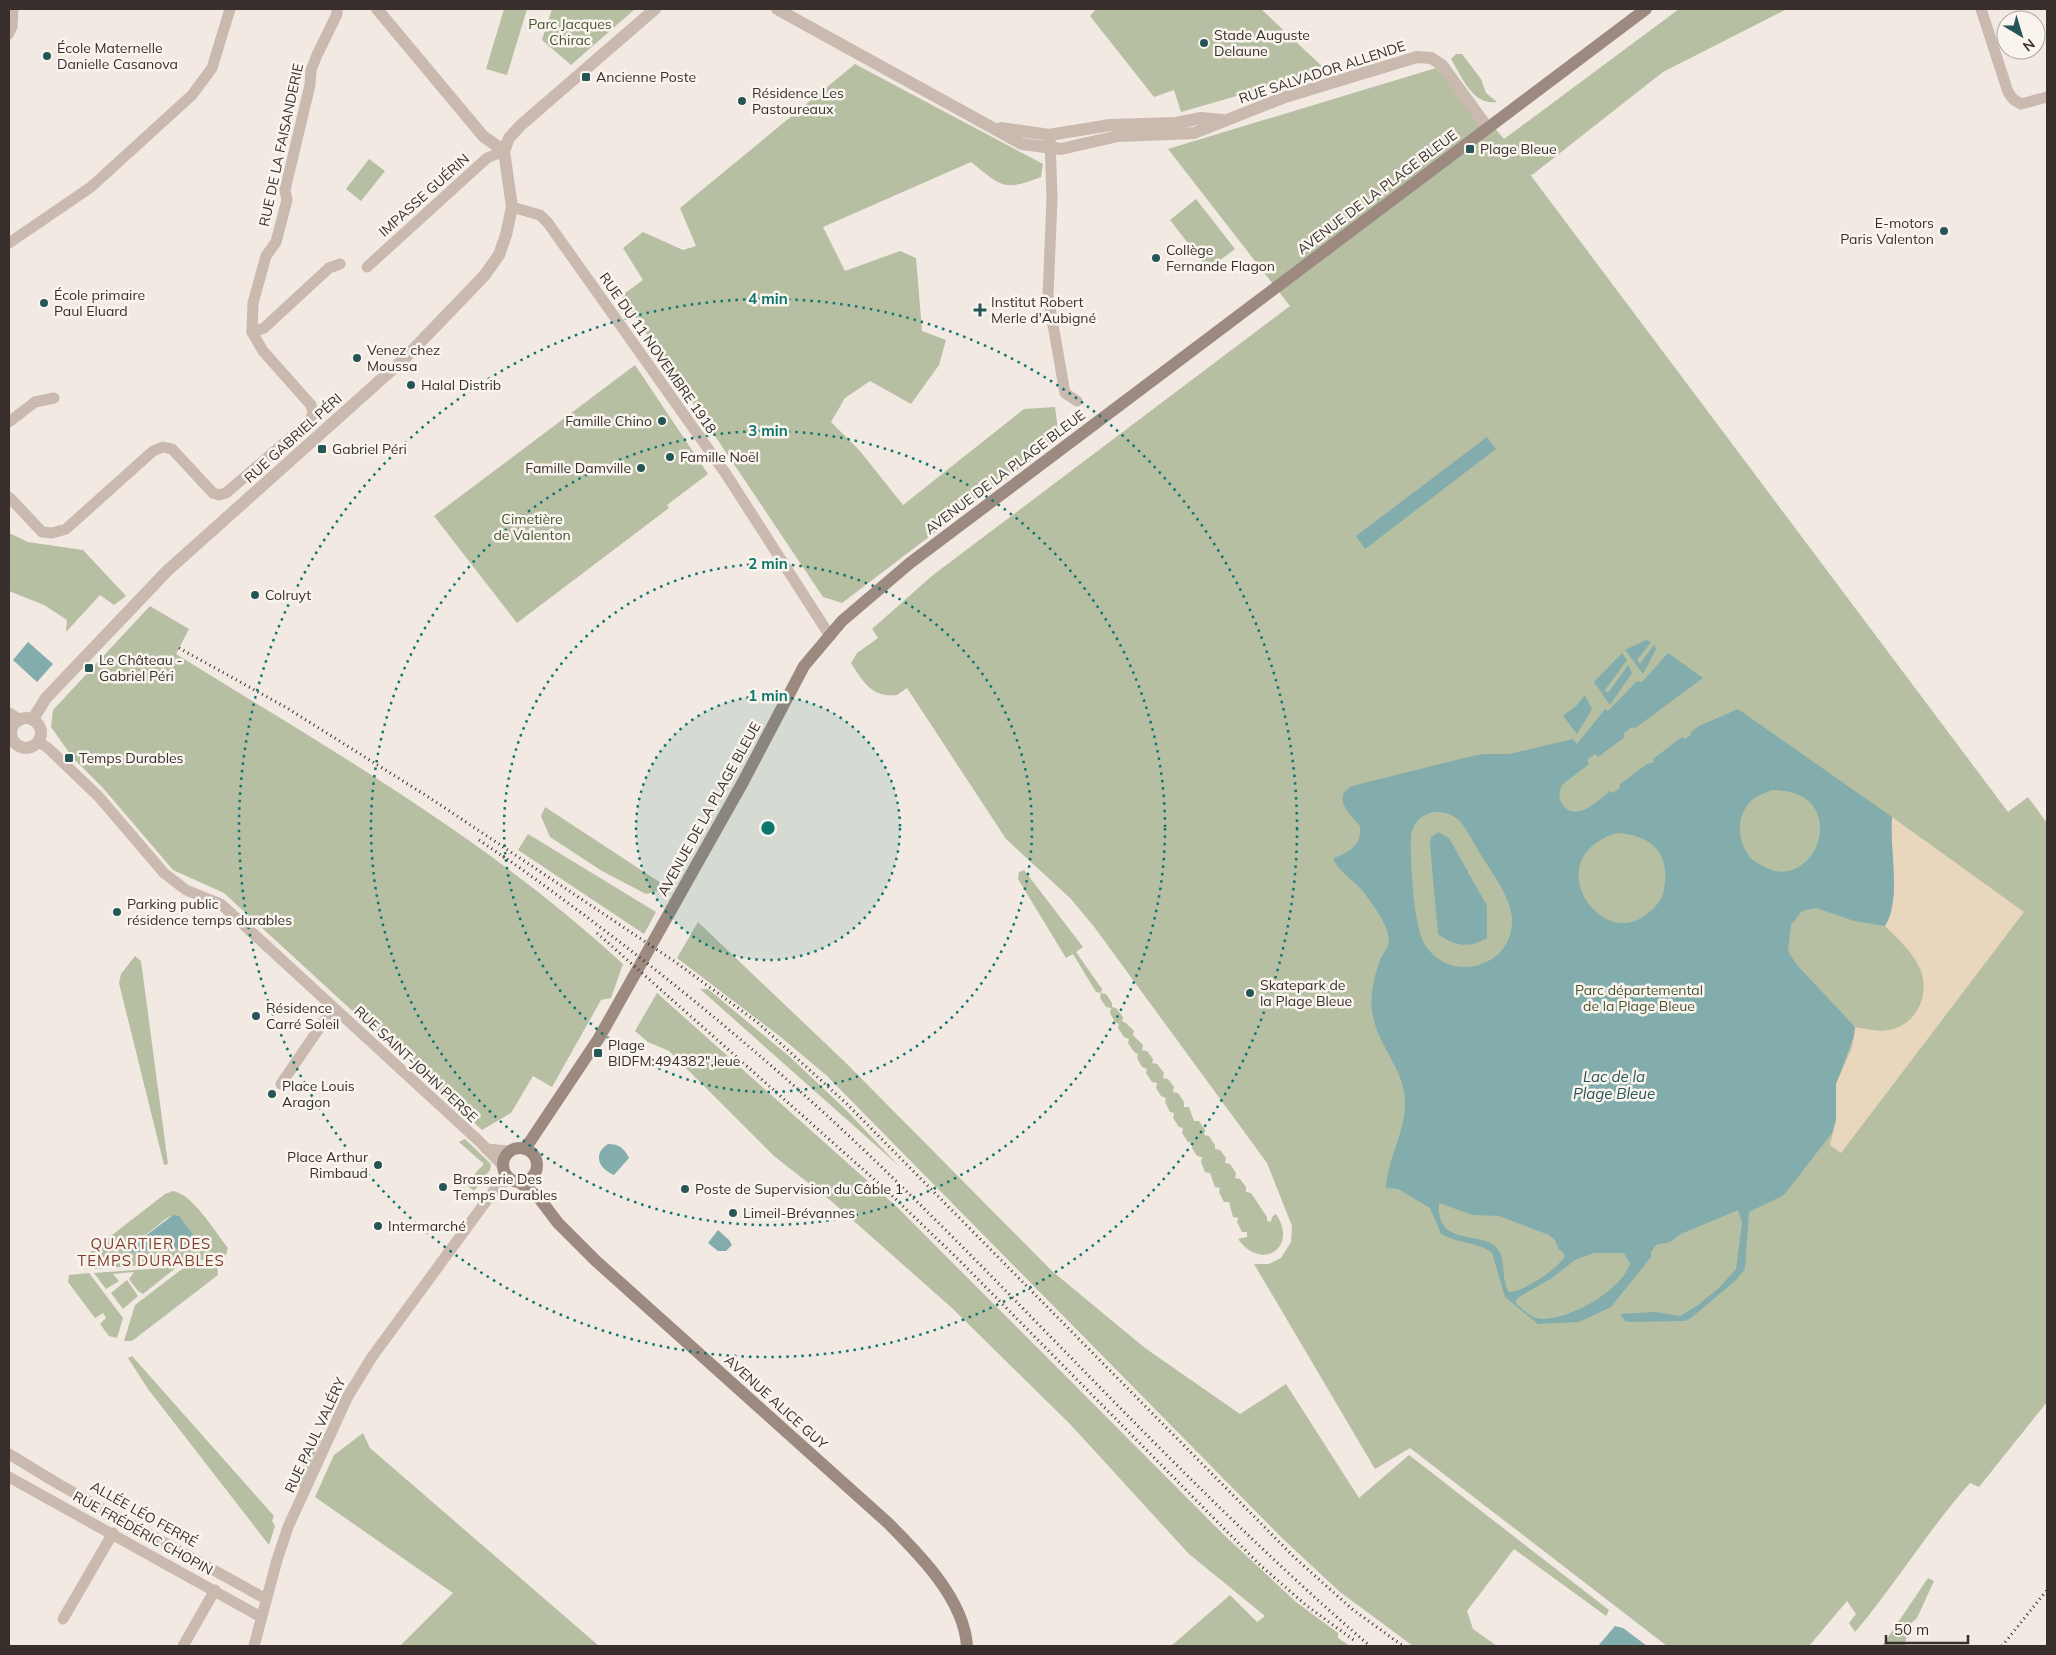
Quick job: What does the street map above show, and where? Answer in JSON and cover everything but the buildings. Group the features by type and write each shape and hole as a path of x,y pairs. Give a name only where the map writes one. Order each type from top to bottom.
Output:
{"main road":[{"name":"AVENUE DE LA PLAGE BLEUE","path":"529,1151 551,1111 590,1053 634,976 743,782 804,666 842,621 910,563 1646,9"},
{"path":"511,1151 529,1151 536,1164 534,1174 526,1180 509,1175 504,1158 511,1151"},
{"name":"AVENUE ALICE GUY","path":"534,1174 539,1198"},
{"name":"AVENUE ALICE GUY","path":"509,1175 539,1198 558,1223 596,1260 888,1523 918,1553 942,1584 958,1615 967,1646"}],"street":[{"path":"9,35 13,27 14,9"},
{"path":"9,243 91,187 153,132 202,84 212,68 230,9"},
{"name":"RUE DE LA FAISANDERIE","path":"252,332 253,303 266,256 276,242 287,200 286,190 310,85 311,70 337,14 337,9"},
{"path":"377,9 483,136 504,151 509,138 521,125 655,9"},
{"name":"RUE SALVADOR ALLENDE","path":"777,9 1022,144 1051,150 1079,147 1118,136 1194,133 1210,128 1222,120 1285,97 1417,57 1430,58 1442,65 1487,127"},
{"path":"1981,9 2008,92 2013,99 2021,104 2047,97"},
{"name":"RUE SALVADOR ALLENDE","path":"991,126 1049,135 1110,125 1176,123 1201,118 1222,120"},
{"path":"1049,135 1051,150 1048,296 1065,393 1077,402"},
{"name":"RUE GABRIEL PÉRI","path":"33,719 46,698 127,611 168,571 404,359 484,276 499,255 512,207 504,151"},
{"name":"IMPASSE GUÉRIN","path":"367,267 487,158 504,151"},
{"name":"RUE DU 11 NOVEMBRE 1918","path":"512,207 540,215 548,223 726,474 830,636"},
{"path":"9,497 42,532 52,533 66,529 153,451 163,446 172,449 213,493 219,495 226,493 309,422 313,413 311,405 263,351 252,332 264,328 329,268 340,264"},
{"path":"9,422 35,402 54,398"},
{"path":"269,458 280,470"},
{"path":"14,716 33,719 37,722 42,732 39,742 30,748 12,745 14,716"},
{"name":"RUE SAINT-JOHN PERSE","path":"39,742 48,748 99,797 164,873 186,890 221,904 486,1149 509,1175"},
{"path":"280,1084 334,1008"},
{"path":"486,1149 511,1151"},
{"name":"RUE PAUL VALÉRY","path":"254,1646 288,1527 348,1396 372,1357 498,1185 509,1175"},
{"name":"ALLÉE LÉO FERRÉ","path":"9,1454 266,1599"},
{"name":"RUE FRÉDÉRIC CHOPIN","path":"9,1477 113,1533 261,1617"},
{"path":"64,1619 113,1533"},
{"path":"183,1646 215,1590"}],"green space":[{"name":"Parc Jacques Chirac","path":"504,9 527,9 507,75 486,69"},
{"name":"Parc Jacques Chirac","path":"552,9 635,9 571,65 542,40"},
{"name":"Stade Auguste Delaune","path":"1096,9 1261,9 1326,70 1181,112 1174,90 1154,97 1090,16"},
{"name":"Parc départemental de la Plage Bleue","path":"1679,9 1787,9 1663,72 1532,175 1530,174 2008,812 2028,797 2047,823 2047,1402 1979,1487 1970,1483 1855,1632 1849,1623 1856,1614 1847,1601 1809,1646 1667,1646 1410,1448 1375,1469 1254,1264 1269,1264 1281,1258 1291,1242 1292,1226 1267,1163 1095,928 1071,899 1006,839 907,688 897,695 881,694 874,691 864,682 851,663 857,653 878,638 872,629 933,575 1290,306 1168,149 1436,68 1475,105 1504,139"},
{"path":"1456,54 1462,54 1481,79 1486,93 1497,102 1481,99 1469,89 1451,59"},
{"path":"855,64 1043,164 1041,177 1028,182 1010,185 1003,184 989,177 971,162 823,227 845,271 900,251 916,258 922,331 946,340 939,365 911,404 870,381 845,398 831,422 860,451 903,505 1024,409 1055,407 1059,438 842,603 823,597 621,296 643,280 623,248 643,232 683,250 696,246 680,208"},
{"path":"369,159 385,171 361,201 346,189"},
{"path":"1196,199 1235,249 1208,269 1170,220"},
{"name":"Cimetière de Valenton","path":"635,365 708,474 667,505 669,508 517,623 434,516"},
{"path":"9,533 28,542 83,550 126,596 114,605 100,595 66,632 67,620 44,605 9,591"},
{"path":"150,606 189,629 176,654 407,798 464,837 572,919 623,964 611,998 601,1000 552,1087 533,1076 511,1113 482,1130 224,893 173,870 103,788 73,758 51,727 53,710"},
{"path":"545,807 664,885 658,891 646,894 602,871 550,837 541,816"},
{"path":"528,834 656,912 644,934 518,850"},
{"path":"1024,870 1083,947 1076,952 1102,989 1101,993 1096,992 1073,954 1066,958 1018,879 1019,872"},
{"path":"698,922 846,1063 1052,1271 1145,1348 1240,1414 1286,1384 1359,1498 1409,1455 1609,1610 1606,1616 1514,1549 1467,1611 1473,1629 1497,1646 1413,1646 1340,1592 1283,1539 827,1076 782,1038 677,958"},
{"path":"135,956 141,961 168,1164 164,1165 119,983 121,974"},
{"path":"700,989 708,989 790,1057 846,1110 899,1166"},
{"path":"657,993 898,1208 1222,1533 1296,1602 1338,1633 1338,1638 1350,1646 1171,1646 1230,1595 1257,1622 1265,1616 1189,1554 1070,1424 952,1308 830,1200 774,1156 669,1051 648,1042 635,1031"},
{"path":"1101,993 1106,994 1112,1003 1112,1007 1116,1008 1123,1017 1122,1021 1134,1031 1133,1035 1143,1045 1142,1050 1147,1051 1153,1059 1152,1063 1157,1064 1164,1073 1163,1078 1168,1079 1174,1087 1173,1092 1178,1093 1184,1102 1184,1107 1189,1107 1194,1121 1199,1121 1205,1130 1204,1135 1209,1136 1215,1145 1215,1149 1220,1150 1226,1158 1225,1163 1230,1164 1236,1173 1235,1178 1240,1179 1246,1187 1246,1192 1251,1193 1267,1217 1267,1221 1271,1222 1272,1217 1276,1214 1282,1226 1283,1237 1280,1246 1274,1252 1266,1255 1257,1254 1247,1249 1238,1239 1247,1237 1247,1232 1242,1232 1237,1222 1238,1218 1233,1217 1229,1202 1224,1202 1219,1192 1220,1188 1215,1187 1210,1173 1205,1172 1201,1162 1202,1157 1197,1156 1192,1148 1193,1143 1188,1142 1182,1133 1183,1128 1179,1127 1173,1118 1174,1113 1170,1112 1165,1102 1166,1098 1161,1096 1156,1088 1157,1083 1152,1082 1146,1073 1147,1069 1142,1067 1137,1058 1138,1054 1134,1052 1128,1043 1129,1039 1124,1037 1118,1028 1119,1024 1115,1022 1110,1013 1111,1008 1106,1007 1100,998"},
{"path":"465,1139 491,1164 490,1170 474,1191 457,1177 459,1175 467,1182 484,1164 459,1142"},
{"path":"173,1191 181,1194 196,1206 228,1248 225,1258 95,1269 85,1256 165,1194","holes":["173,1215 190,1249 123,1253"]},
{"path":"217,1264 218,1275 132,1341 124,1341 135,1305 186,1266"},
{"path":"177,1267 143,1294 138,1291 129,1279 134,1272 113,1274 119,1281 106,1289 94,1273"},
{"path":"89,1273 123,1318 117,1338 109,1336 100,1324 106,1318 103,1313 95,1318 68,1282 69,1275"},
{"path":"127,1280 138,1296 123,1309 111,1293"},
{"path":"132,1356 274,1516 272,1521 275,1526 269,1545 148,1389 128,1358"},
{"path":"319,1433 321,1440 301,1486 297,1488 292,1485"},
{"path":"363,1433 370,1448 599,1646 400,1646 453,1593 315,1497 334,1455"},
{"path":"1928,1578 1934,1581 1917,1618 1908,1626 1905,1646 1882,1646"}],"sand":[{"path":"1892,817 2024,912 1841,1153 1830,1145 1836,1120 1836,1084 1852,1047 1855,1027 1884,1031 1902,1025 1915,1014 1924,989 1918,964 1885,926 1890,915 1894,888"}],"water":[{"path":"1487,437 1496,449 1365,549 1356,536"},
{"path":"1646,640 1651,642 1637,660 1640,664 1654,645 1656,649 1643,674 1625,650"},
{"path":"28,642 53,664 37,682 13,660"},
{"path":"1622,653 1627,660 1605,690 1608,693 1628,665 1632,673 1610,705 1594,682"},
{"name":"Lac de la Plage Bleue","path":"1668,653 1703,678 1634,729 1632,727 1623,734 1625,737 1598,757 1595,754 1587,760 1589,764 1561,787 1560,799 1568,810 1574,812 1587,808 1610,791 1612,793 1620,788 1619,785 1647,764 1654,762 1653,759 1682,737 1685,739 1699,726 1738,709 1892,817 1893,902 1885,926 1854,921 1816,908 1802,911 1791,925 1788,951 1797,965 1855,1027 1854,1036 1836,1084 1836,1120 1832,1133 1784,1195 1749,1212 1745,1269 1735,1281 1685,1321 1630,1322 1625,1321 1620,1314 1655,1312 1680,1316 1698,1305 1720,1287 1736,1269 1742,1223 1738,1210 1681,1234 1670,1242 1656,1245 1651,1252 1651,1257 1611,1307 1579,1322 1538,1324 1505,1297 1492,1253 1482,1247 1441,1234 1430,1208 1398,1189 1386,1188 1390,1164 1404,1116 1405,1104 1402,1082 1378,1033 1372,1011 1374,980 1389,940 1384,923 1374,906 1333,859 1357,844 1360,833 1360,826 1344,806 1343,796 1352,786 1464,758 1483,754 1509,754 1573,739 1577,744 1605,709 1608,711 1637,681 1642,682","holes":["1772,790 1797,794 1813,806 1820,821 1819,839 1812,855 1800,867 1784,872 1758,864 1749,856 1742,842 1740,826 1744,811 1754,798","1442,812 1456,818 1461,823 1500,884 1511,912 1512,921 1509,937 1502,950 1491,960 1478,965 1464,967 1449,964 1436,957 1425,945 1421,936 1413,891 1411,834 1421,817","1617,833 1640,838 1656,848 1664,865 1664,889 1658,903 1647,914 1629,922 1612,921 1596,912 1584,897 1579,880 1581,862 1593,845","1439,1203 1473,1215 1499,1216 1549,1235 1555,1240 1559,1250 1565,1256 1540,1279 1523,1288 1509,1292 1505,1282 1501,1256 1493,1244 1453,1233 1445,1227 1440,1218","1594,1253 1624,1253 1630,1264 1625,1274 1604,1295 1576,1311 1548,1319 1536,1318 1516,1304 1516,1300 1519,1297 1552,1278 1575,1260"]},
{"path":"1585,695 1592,709 1577,734 1563,716 1576,706"},
{"path":"1438,832 1449,838 1487,906 1487,938 1474,944 1462,945 1438,934 1430,845 1431,837"},
{"path":"608,1144 621,1147 629,1158 614,1175 604,1169 599,1161 600,1152"},
{"path":"173,1215 179,1216 201,1245 199,1248 123,1253"},
{"path":"718,1230 732,1245 726,1251 718,1251 708,1243"},
{"path":"1615,1626 1623,1628 1647,1646 1598,1646"}],"railway":[{"path":"179,648 287,708 430,798 674,961 757,1022 847,1104 1295,1558 1352,1609 1403,1646"},
{"path":"479,840 508,860"},
{"path":"503,856 657,971 804,1095 957,1241 1131,1419 1248,1535 1370,1646"},
{"path":"597,933 884,1188 958,1259 1260,1565 1307,1606 1355,1641"},
{"path":"2002,1646 2047,1590"}],"place":[{"name":"Stade Auguste Delaune","path":"1204,43"},
{"name":"École Maternelle Danielle Casanova","path":"47,56"},
{"name":"Ancienne Poste","path":"586,77"},
{"name":"Résidence Les Pastoureaux","path":"742,101"},
{"name":"Plage Bleue","path":"1470,149"},
{"name":"E-motors Paris Valenton","path":"1944,231"},
{"name":"Collège Fernande Flagon","path":"1156,258"},
{"name":"École primaire Paul Eluard","path":"44,303"},
{"name":"Institut Robert Merle d'Aubigné","path":"980,310"},
{"name":"Venez chez Moussa","path":"357,358"},
{"name":"Halal Distrib","path":"411,385"},
{"name":"Famille Chino","path":"662,421"},
{"name":"Gabriel Péri","path":"322,449"},
{"name":"Famille Noël","path":"670,457"},
{"name":"Famille Damville","path":"641,468"},
{"name":"Colruyt","path":"255,595"},
{"name":"Le Château - Gabriel Péri","path":"89,668"},
{"name":"Temps Durables","path":"69,758"},
{"name":"Parking public résidence temps durables","path":"117,912"},
{"name":"Skatepark de la Plage Bleue","path":"1250,993"},
{"name":"Résidence Carré Soleil","path":"256,1016"},
{"name":"Plage BIDFM:494382\",leue","path":"598,1053"},
{"name":"Place Louis Aragon","path":"272,1094"},
{"name":"Place Arthur Rimbaud","path":"378,1165"},
{"name":"Brasserie Des Temps Durables","path":"443,1187"},
{"name":"Poste de Supervision du Câble 1","path":"685,1189"},
{"name":"Limeil-Brévannes","path":"733,1213"},
{"name":"Intermarché","path":"378,1226"}],"district":[{"name":"QUARTIER DES TEMPS DURABLES","path":"151,1252"}]}
